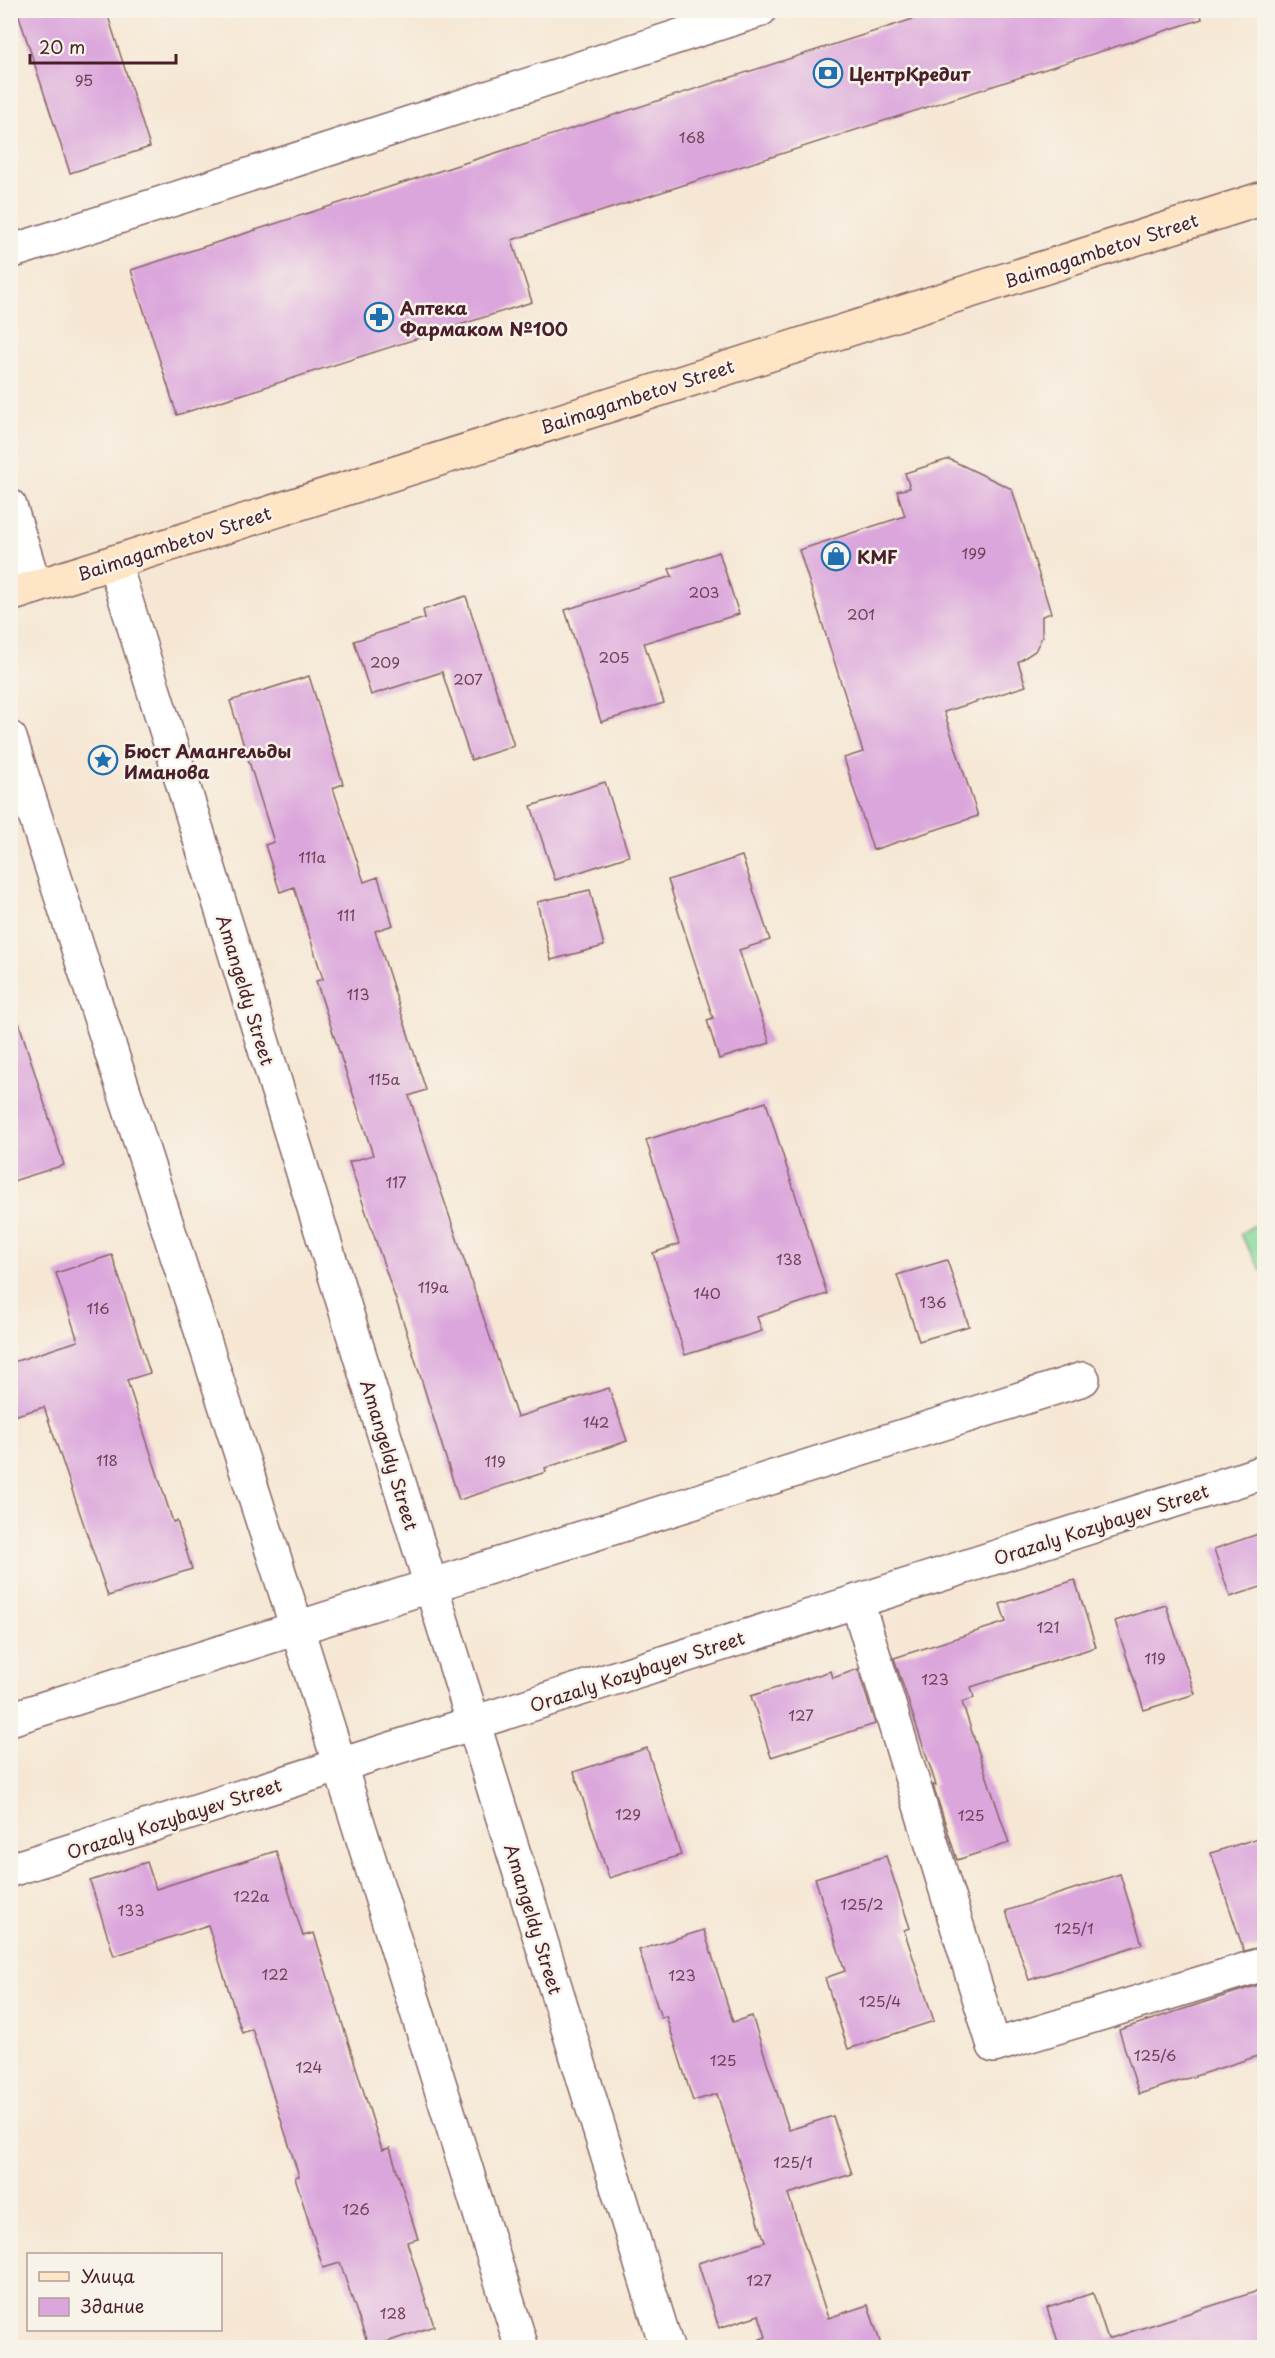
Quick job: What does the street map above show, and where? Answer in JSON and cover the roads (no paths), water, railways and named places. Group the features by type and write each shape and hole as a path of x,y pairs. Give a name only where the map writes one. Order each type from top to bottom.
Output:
{"main road":[{"name":"Baimagambetov Street","path":"23,591 1264,198"}],"street":[{"path":"10,252 760,10"},
{"path":"10,506 23,591"},
{"name":"Amangeldy Street","path":"114,562 667,2348"},
{"path":"10,738 297,1628 522,2348"},
{"path":"10,1719 1083,1379"},
{"name":"Orazaly Kozybayev Street","path":"10,1870 1264,1472"},
{"path":"857,1601 994,2046 1264,1964"}],"place":[{"name":"ЦентрКредит","path":"828,73"},
{"name":"Аптека Фармаком №100","path":"379,317"},
{"name":"KMF","path":"836,556"},
{"name":"Бюст Амангельды Иманова","path":"103,760"}]}
